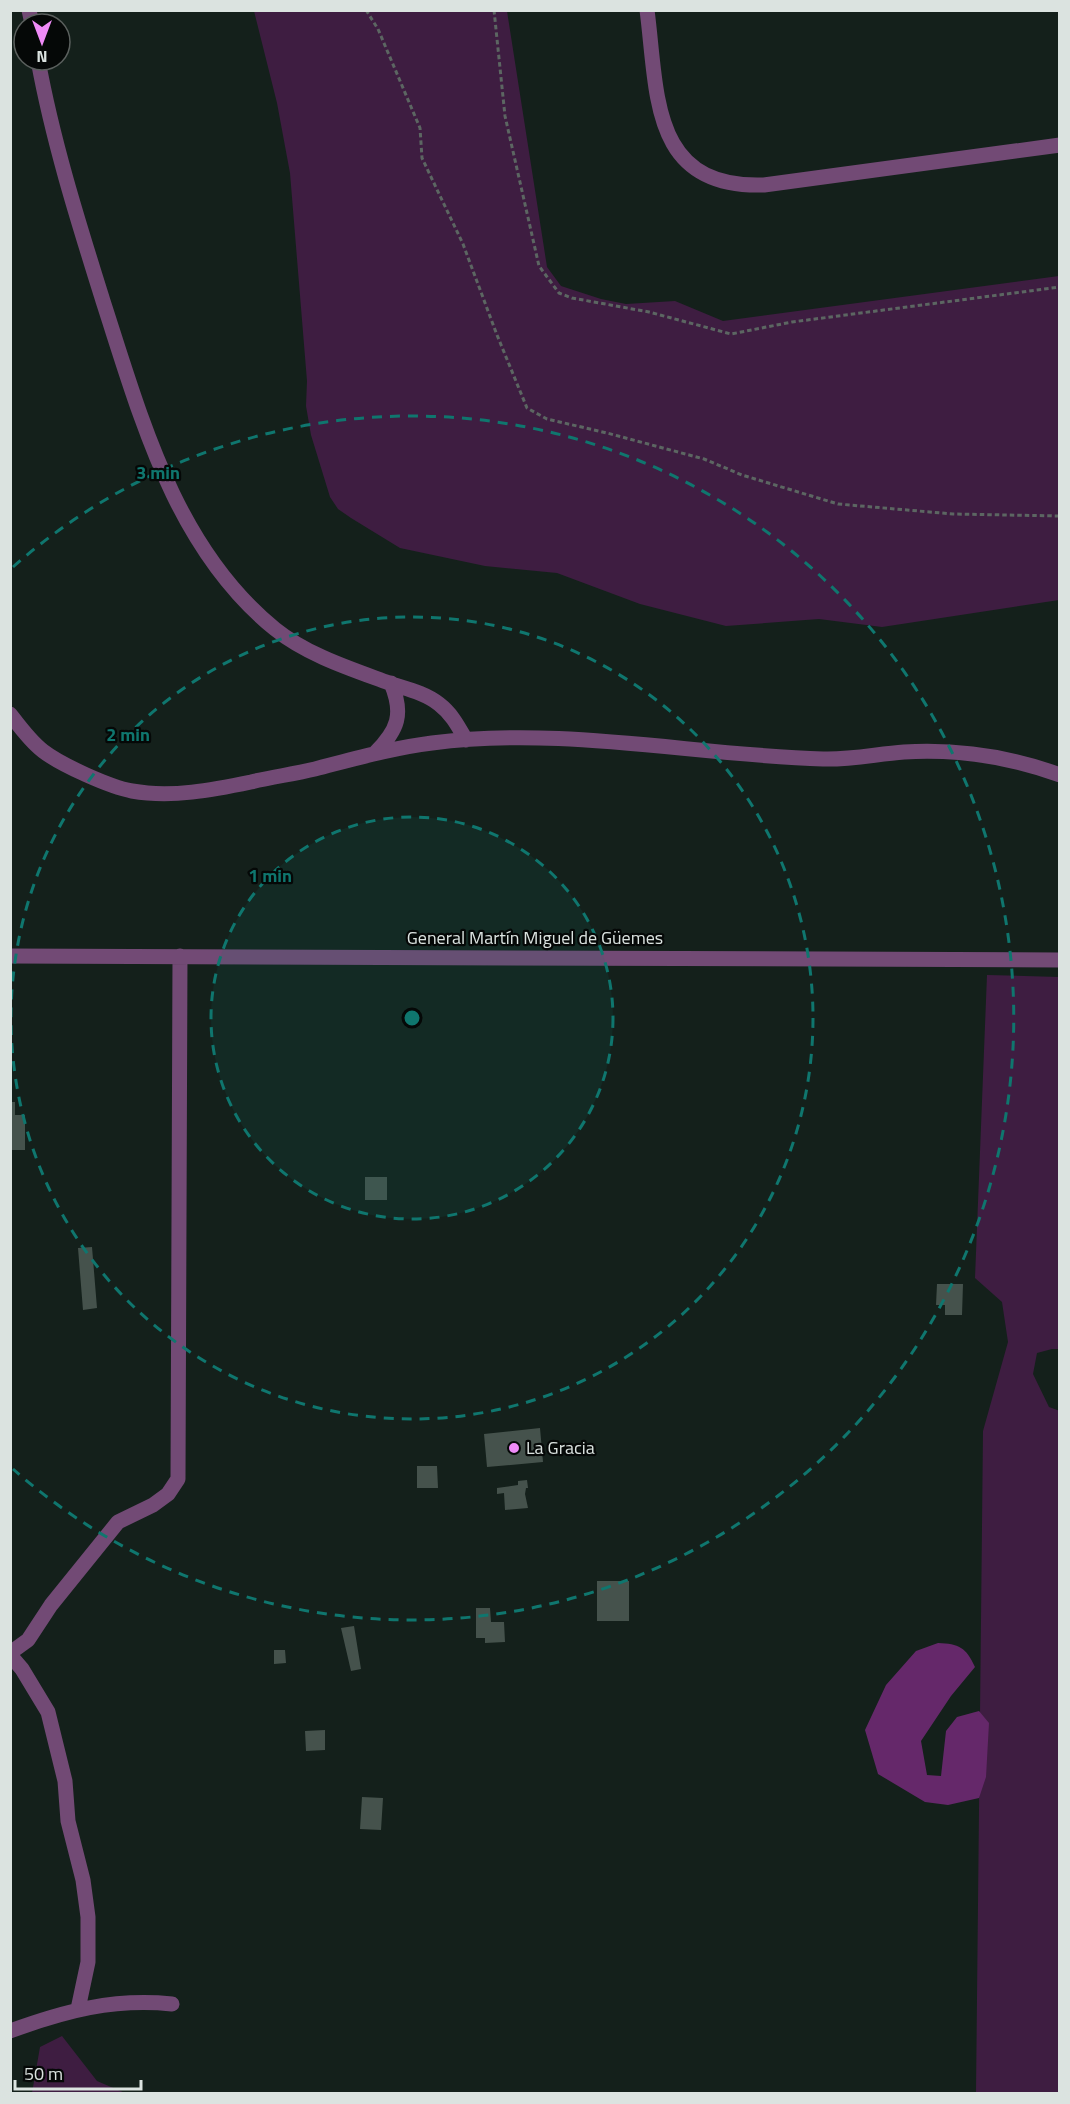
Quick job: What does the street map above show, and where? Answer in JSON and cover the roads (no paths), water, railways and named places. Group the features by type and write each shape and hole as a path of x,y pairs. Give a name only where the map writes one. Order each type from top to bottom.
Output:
{"street":[{"path":"650,11 657,96 667,135 679,154 697,170 721,182 740,186 764,185 1059,146"},
{"path":"41,72 60,159 136,405 157,460 191,530 228,583 251,609 278,632 342,665 420,693 439,704 454,718 466,740"},
{"path":"375,753 387,740 398,719 397,697 391,684"},
{"path":"10,714 44,752 84,773 119,788 133,791 180,793 222,788 434,742 544,738 598,740 825,759 851,759 907,752 969,754 1037,767 1059,775"},
{"name":"General Martín Miguel de Güemes","path":"10,956 1059,960"},
{"path":"78,2009 88,1962 88,1917 83,1880 68,1821 65,1781 48,1712 22,1669 10,1654 28,1640 51,1605 118,1522 153,1505 168,1494 178,1479 180,956"},
{"path":"10,2031 78,2009 134,2001 172,2004"}],"place":[{"name":"La Gracia","path":"514,1448"}]}
